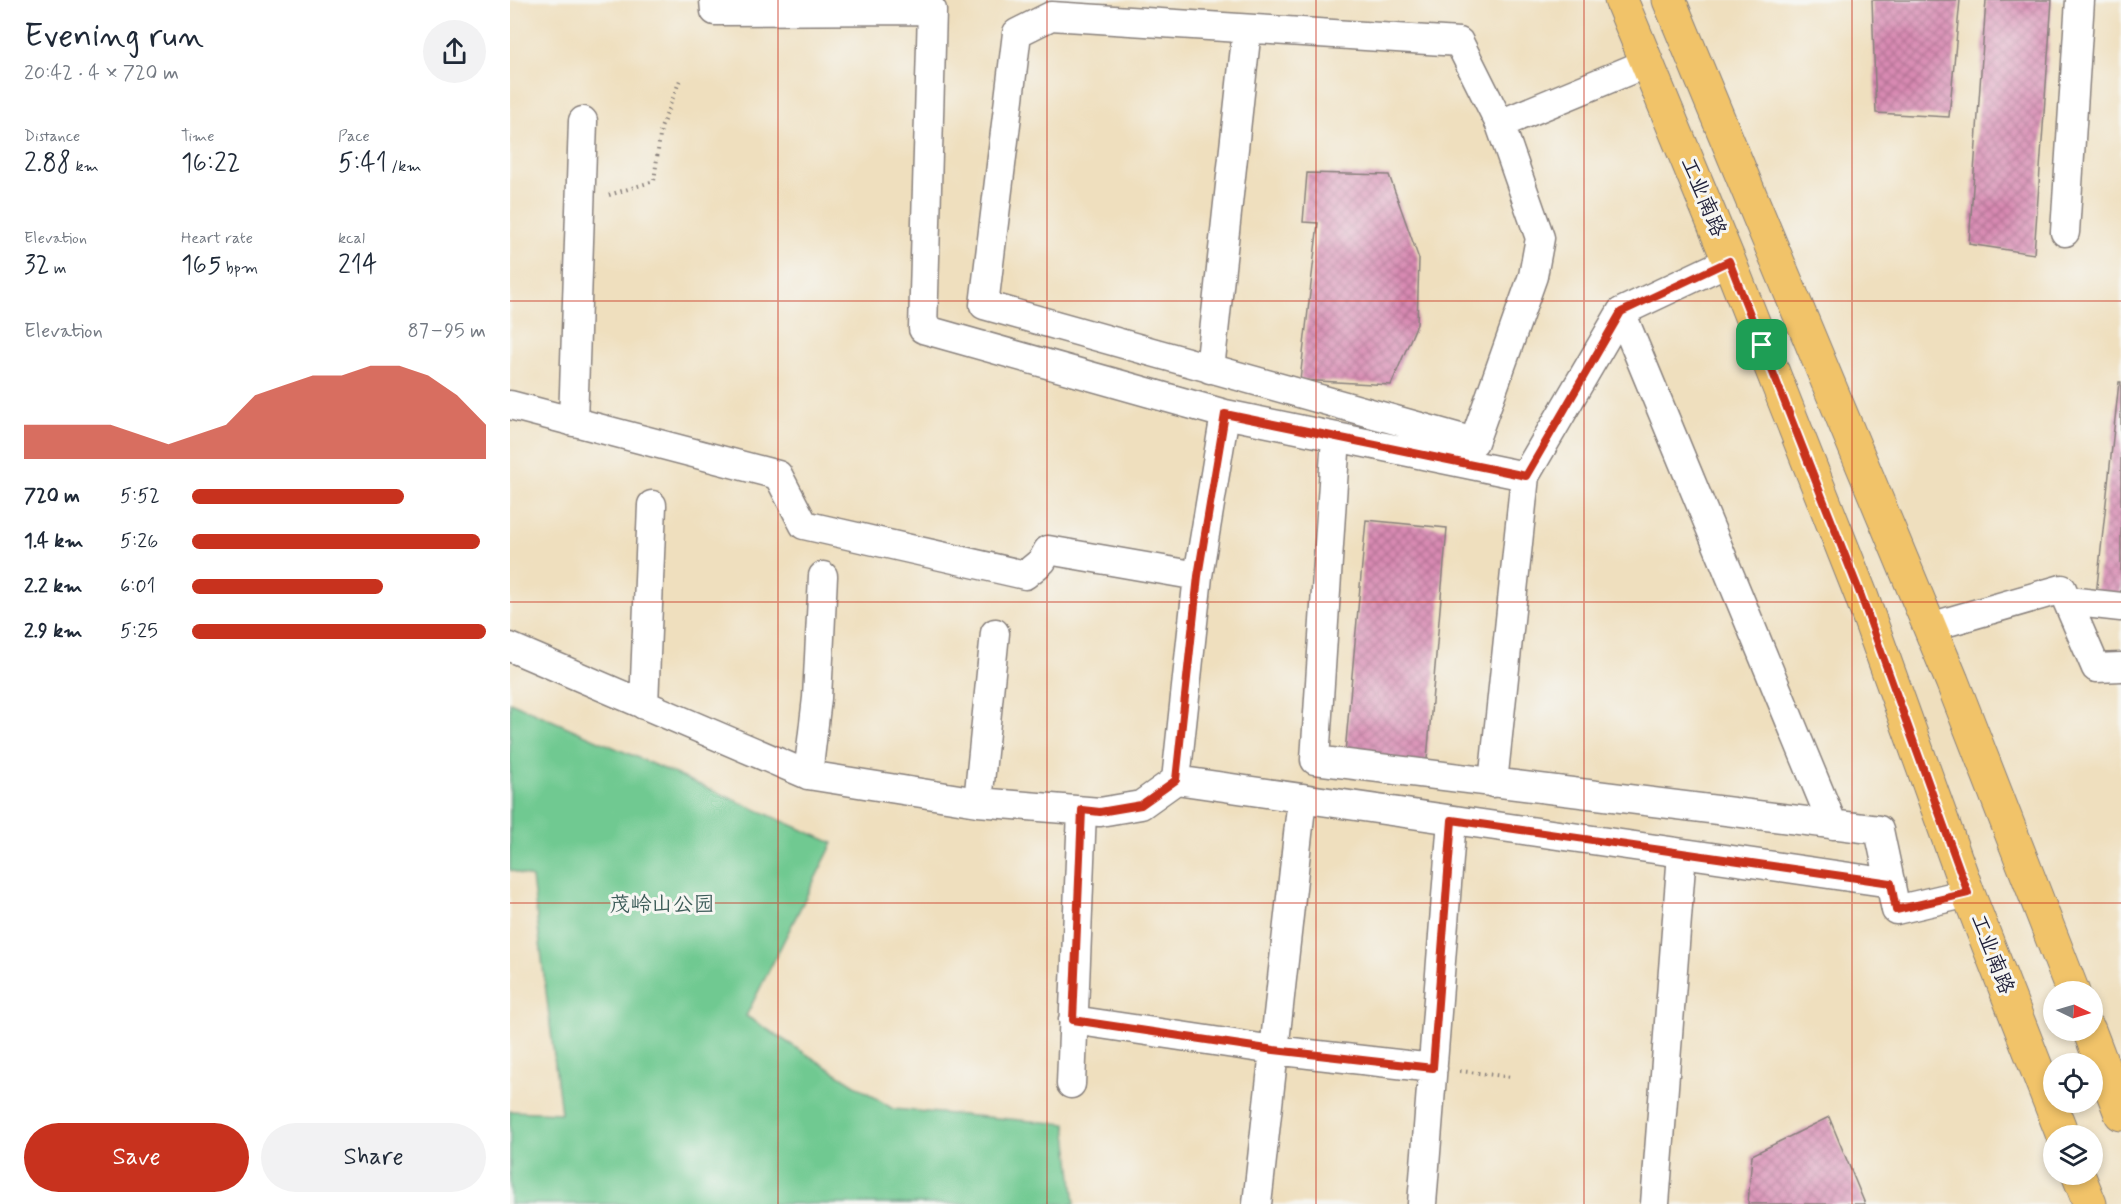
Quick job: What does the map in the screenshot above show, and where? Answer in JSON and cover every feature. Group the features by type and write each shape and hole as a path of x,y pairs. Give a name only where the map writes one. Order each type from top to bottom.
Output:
{"main road":[{"name":"工业南路","path":"1621,0 1729,261 1861,596 1968,893 2059,1125"},
{"path":"1669,0 1930,627 2069,981"},
{"path":"2093,1041 2121,1114"},
{"path":"2083,1185 2090,1204"}],"street":[{"path":"714,0 715,10 932,10 923,329 1225,414 1526,476"},
{"path":"2065,232 2080,0"},
{"path":"1051,16 1459,42 1500,124 1540,238 1533,276 1474,442 984,306 1017,33 1051,16"},
{"path":"1210,369 1247,29"},
{"path":"1500,124 1647,63"},
{"path":"573,422 584,121"},
{"path":"1493,783 1526,476 1621,312 1729,261"},
{"path":"1621,312 1833,825"},
{"path":"510,405 778,475 804,525 1025,575 1042,561 1048,550 1198,576"},
{"path":"1176,780 1198,576 1225,414"},
{"path":"1336,437 1315,759 1879,830 1896,910 1968,893"},
{"path":"644,705 652,505"},
{"path":"808,776 817,698 823,576"},
{"path":"1930,627 2062,589 2096,668 2121,667"},
{"path":"2068,601 2121,608"},
{"path":"978,802 995,633"},
{"path":"510,647 808,776 978,802 1100,812 1141,805 1176,780 1891,883"},
{"path":"1257,1204 1302,798"},
{"path":"1071,1084 1082,810"},
{"path":"1422,1204 1452,820"},
{"path":"1655,1204 1682,853"},
{"path":"1073,1020 1274,1050 1433,1068"}],"path":[{"path":"580,204 654,180 661,128 680,80"},
{"path":"1433,1068 1512,1077"}],"green space":[{"name":"茂岭山公园","path":"510,702 833,843 746,1016 893,1109 1066,1124 1075,1204 510,1204 510,1111 561,1113 532,878 510,870"}],"building":[{"path":"1872,0 1960,0 1949,117 1876,113"},
{"path":"1986,0 2052,0 2034,254 1969,244"},
{"path":"1307,173 1389,175 1419,259 1417,324 1391,385 1300,380 1318,223 1303,222"},
{"path":"2119,382 2121,382 2121,617 2094,614"},
{"path":"1366,520 1447,528 1426,771 1344,764"},
{"path":"1829,1117 1865,1204 1748,1204 1752,1155"}],"route":[{"path":"1729,261 1762,345 1861,596 1968,893 1896,910 1891,883 1452,820 1433,1068 1274,1050 1073,1020 1082,810 1100,812 1141,805 1176,780 1198,576 1225,414 1526,476 1621,312 1729,261"}]}
